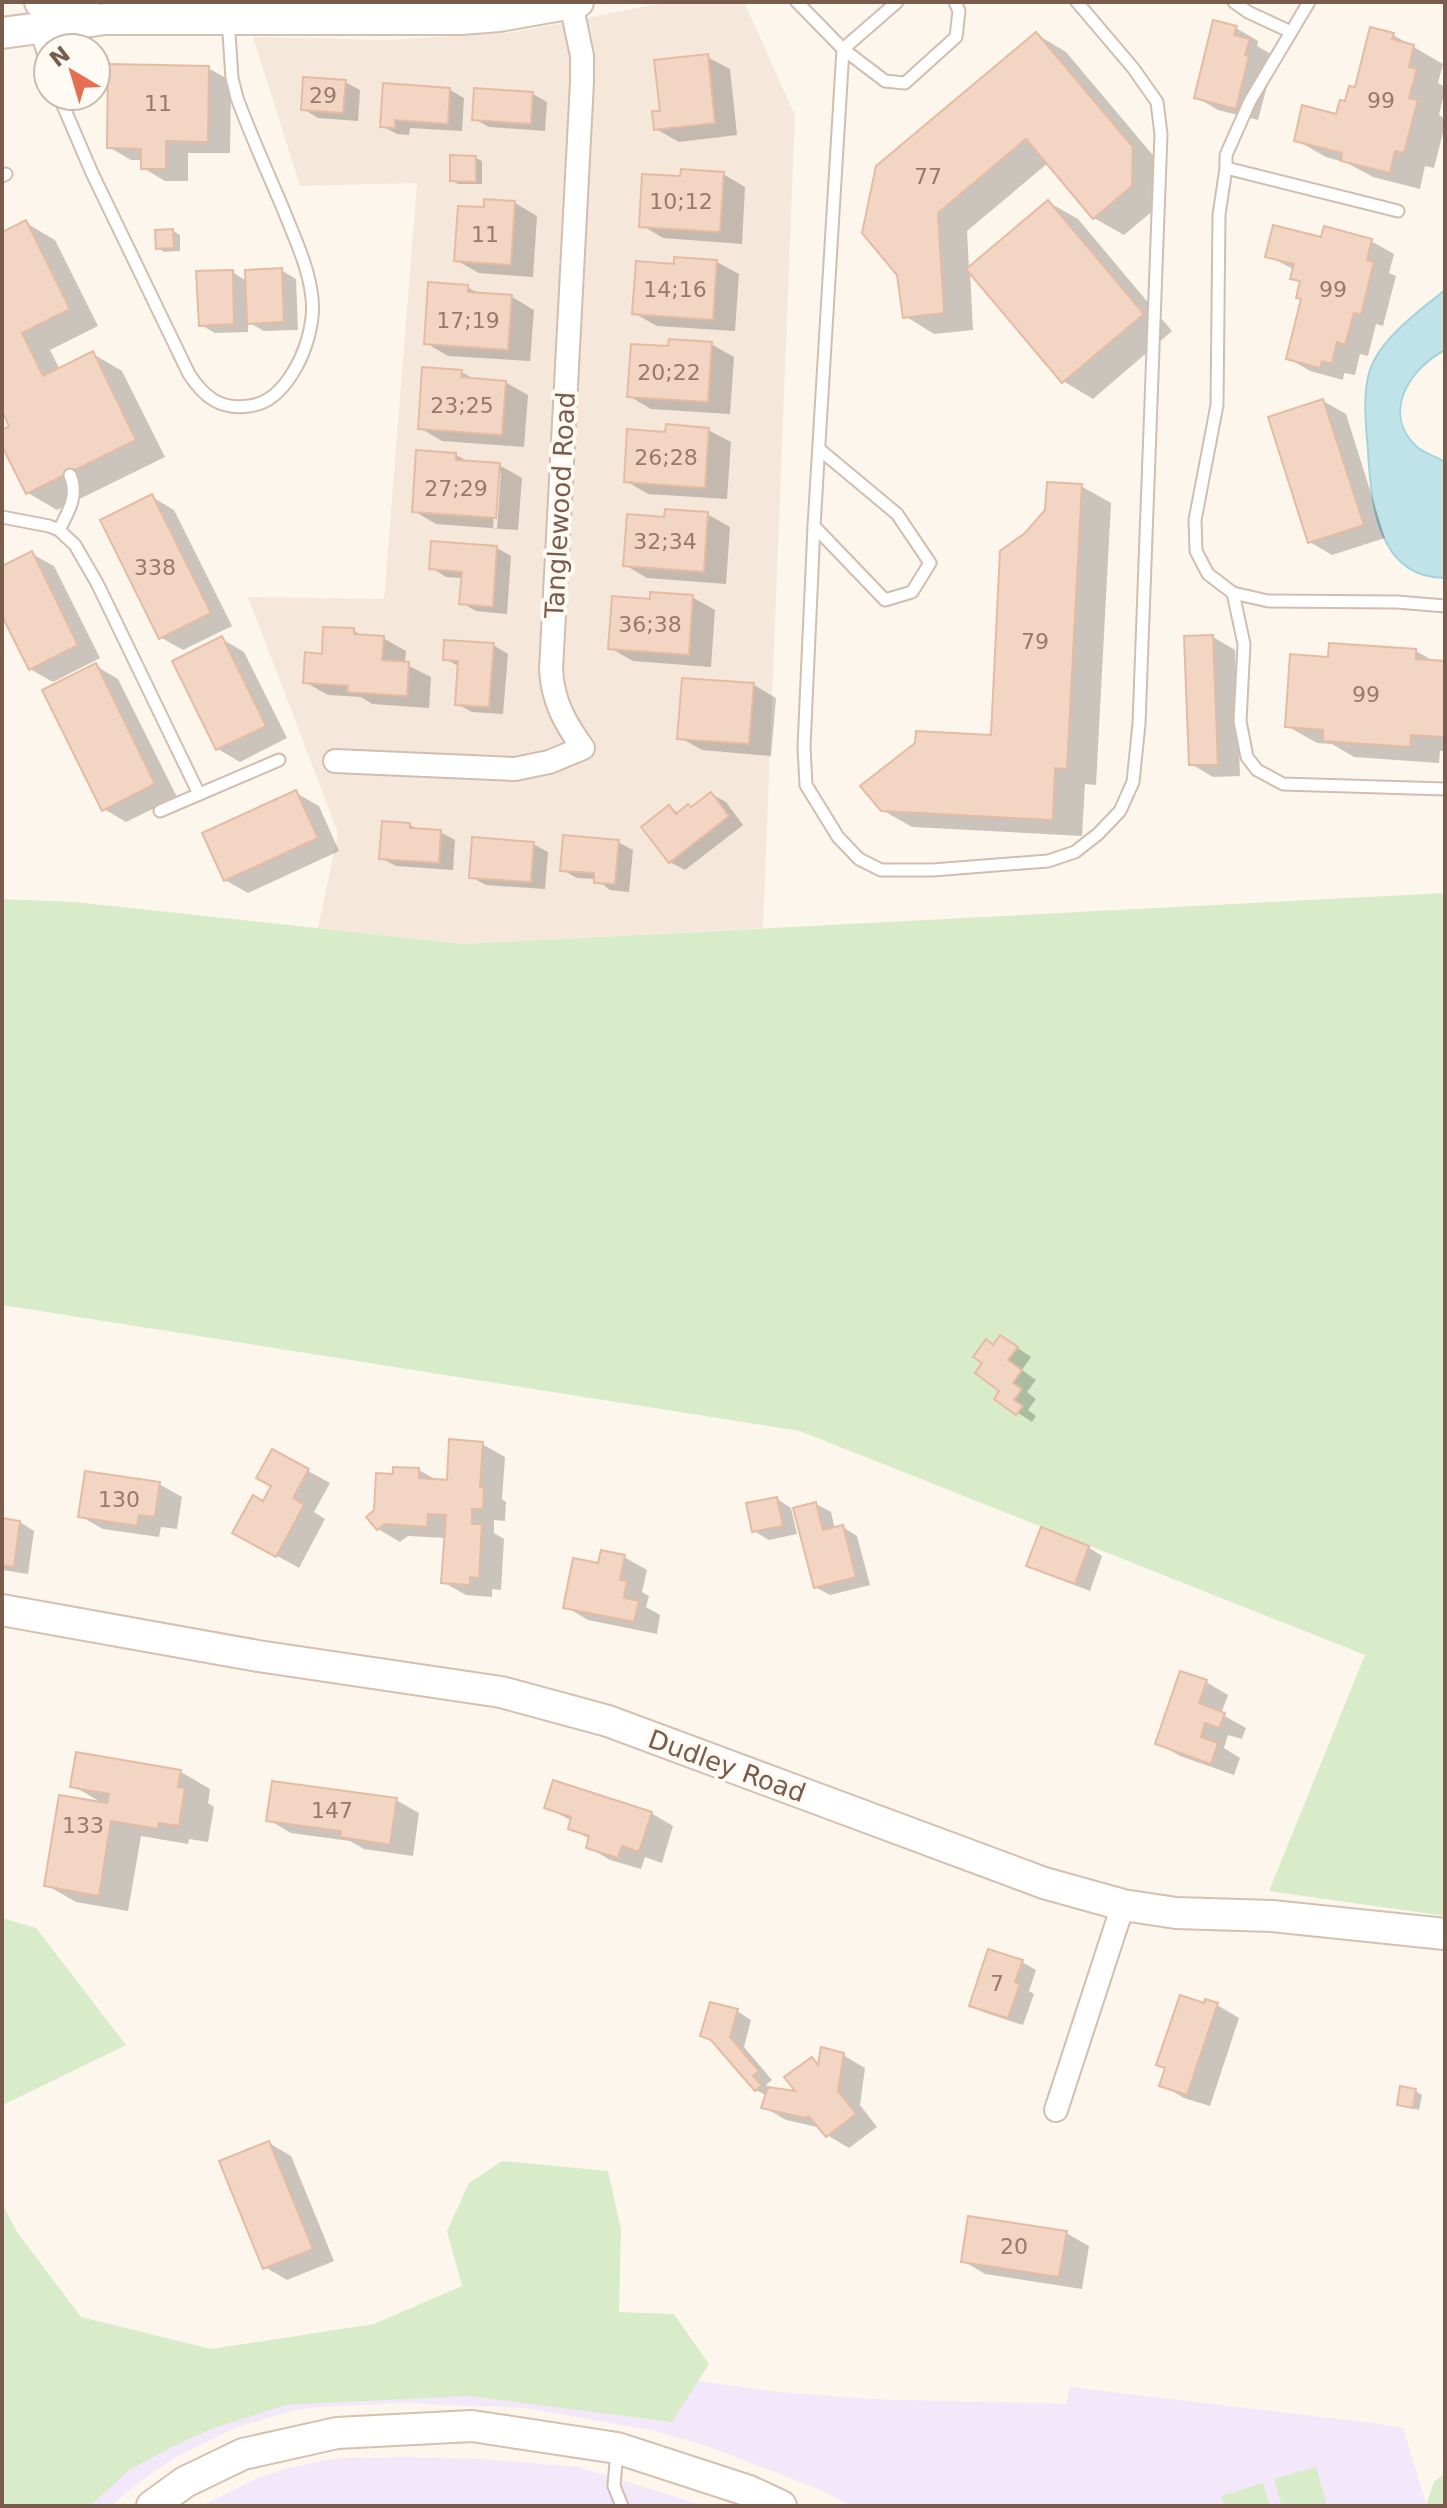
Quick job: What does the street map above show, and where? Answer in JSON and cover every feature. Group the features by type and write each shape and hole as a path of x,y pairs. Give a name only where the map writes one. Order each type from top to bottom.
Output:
{"street":[{"path":"2,33 38,16 106,19 146,14 228,18 461,19 575,3"},
{"name":"Tanglewood Road","path":"335,761 515,769 549,762 583,748 562,718 556,703 551,670 582,82 575,3"},
{"name":"Dudley Road","path":"2,1610 258,1656 501,1692 608,1721 1044,1883 1123,1905 1176,1913 1272,1916 1445,1934"},
{"path":"1056,2110 1123,1905"},
{"path":"152,2506 185,2482 243,2454 337,2433 472,2426 617,2448 734,2486 781,2506"}],"lane":[{"path":"797,2 843,49 885,81 905,83 956,37 959,11 955,2"},
{"path":"897,2 843,49 804,747 806,785 818,808 838,837 859,859 881,870 933,870 1048,861 1075,852 1120,811 1133,782 1139,724 1161,134 1157,102 1133,68 1077,2"},
{"path":"1234,2 1291,32"},
{"path":"1309,2 1250,101 1226,155 1219,215 1217,405 1195,520 1196,551 1208,574 1233,593 1268,601 1397,602 1445,606"},
{"path":"66,112 92,173 199,390 223,406 250,406 274,395 298,364 311,322 313,300 299,248 237,98 232,78 228,18"},
{"path":"1226,168 1398,211"},
{"path":"814,526 885,600 912,592 930,563 897,514 819,449"},
{"path":"59,530 74,499 70,475"},
{"path":"2,517 59,530 75,545 97,583 199,794"},
{"path":"1233,593 1244,644 1240,721 1247,757 1257,770 1283,784 1445,789"},
{"path":"160,811 279,760"},
{"path":"617,2448 614,2486 622,2506"}],"shaded area":[{"path":"667,2 744,2 795,115 763,928 464,944 318,928 338,833 248,597 384,599 417,183 300,186 253,37 388,40 516,32"},
{"path":"441,2342 599,2368 779,2392 872,2399 1066,2404 1070,2387 1380,2424 1403,2428 1427,2506 852,2506 823,2491 707,2446 651,2430 526,2408 402,2403 318,2407 237,2427 174,2458 111,2506 2,2506 2,2491"},
{"path":"407,2457 578,2467 706,2506 201,2506 257,2478 288,2468 338,2458"}],"green space":[{"path":"1445,893 1445,1916 1269,1891 1365,1655 800,1431 2,1305 2,899 75,902 464,944"},
{"path":"2,1918 36,1928 126,2045 5,2104 2,2110"},
{"path":"502,2161 608,2171 621,2229 619,2312 674,2314 709,2364 672,2422 469,2396 285,2405 211,2429 180,2443 129,2470 90,2506 2,2506 2,2204 17,2232 81,2317 211,2349 374,2324 462,2286 447,2231 469,2183"},
{"path":"1316,2467 1327,2506 1282,2506 1274,2479"},
{"path":"1445,2473 1445,2506 1426,2506 1434,2482"},
{"path":"1263,2483 1270,2506 1224,2506 1221,2496"}],"water":[{"path":"1445,290 1445,350 1420,368 1411,380 1404,393 1401,420 1406,434 1417,447 1445,462 1445,578 1422,575 1405,565 1382,534 1372,492 1365,404 1368,377 1380,351 1399,328"}],"building":[{"path":"1213,20 1237,26 1234,35 1250,39 1236,109 1194,98"},
{"path":"1370,27 1394,33 1392,39 1414,45 1409,67 1417,69 1409,98 1418,100 1404,153 1395,151 1390,173 1341,161 1342,153 1294,141 1302,105 1336,114 1340,100 1345,101 1349,86 1355,87"},
{"path":"1036,32 1133,147 1132,186 1093,219 1026,139 938,213 944,313 903,318 897,275 862,233 876,166"},
{"path":"708,54 715,123 654,130 652,111 660,111 654,60"},
{"path":"112,64 209,66 208,142 166,141 166,169 141,169 141,149 107,148 107,112 112,112"},
{"path":"303,77 346,80 343,113 301,110"},
{"path":"383,83 450,88 448,124 395,120 395,128 380,127"},
{"path":"474,88 533,92 531,124 472,120"},
{"path":"450,155 476,156 476,182 450,181"},
{"path":"681,169 724,172 720,232 639,227 642,174 680,176"},
{"path":"484,199 515,201 511,265 454,261 458,206 484,207"},
{"path":"1048,200 1144,314 1062,383 966,269"},
{"path":"26,220 70,309 22,333 43,376 93,351 136,440 26,494 2,446 2,430 9,426 2,411 2,232"},
{"path":"1273,225 1321,237 1324,226 1372,239 1367,260 1374,262 1361,315 1354,313 1345,345 1337,342 1332,364 1322,361 1320,368 1286,359 1301,299 1296,298 1300,281 1290,279 1294,264 1265,257"},
{"path":"173,229 174,248 156,249 155,230"},
{"path":"674,257 717,260 713,320 632,314 636,261 674,264"},
{"path":"282,268 284,322 247,324 245,270"},
{"path":"233,270 234,324 199,326 196,271"},
{"path":"428,282 468,285 468,292 512,295 508,350 424,344"},
{"path":"669,339 712,342 708,402 627,397 631,344 668,346"},
{"path":"422,367 462,370 461,377 506,381 502,435 418,429"},
{"path":"1323,399 1364,525 1308,543 1268,417"},
{"path":"666,424 709,428 705,488 624,482 627,429 665,432"},
{"path":"416,450 456,453 456,460 500,463 496,518 412,512"},
{"path":"1047,482 1082,484 1067,769 1055,768 1053,820 881,811 860,786 915,743 916,731 991,735 1000,551 1025,533 1045,510"},
{"path":"152,494 211,613 159,639 100,520"},
{"path":"665,509 708,512 704,572 623,566 627,514 664,517"},
{"path":"431,541 497,546 493,607 459,604 462,572 429,569"},
{"path":"32,551 78,645 29,670 2,616 2,566"},
{"path":"650,592 693,595 689,655 608,649 612,596 650,599"},
{"path":"323,627 354,628 354,634 384,636 382,660 409,662 407,696 347,692 348,686 303,683 305,652 322,654"},
{"path":"1213,635 1218,765 1189,765 1184,636"},
{"path":"222,636 266,726 216,750 172,661"},
{"path":"444,640 494,643 489,707 455,705 458,661 443,660"},
{"path":"1329,643 1416,649 1416,659 1445,661 1445,737 1411,735 1410,747 1323,741 1323,730 1285,727 1290,654 1328,657"},
{"path":"96,663 155,784 102,811 42,690"},
{"path":"682,678 754,683 749,744 677,739"},
{"path":"296,790 318,838 224,881 202,833"},
{"path":"711,792 729,816 669,863 641,827 669,805 676,814"},
{"path":"382,821 410,823 410,828 441,830 439,863 379,859"},
{"path":"563,835 619,840 615,884 594,883 594,873 560,871"},
{"path":"472,837 534,842 531,882 469,878"},
{"path":"1000,1335 1018,1347 1008,1360 1022,1370 1013,1383 1022,1389 1014,1400 1023,1406 1016,1415 994,1399 999,1391 975,1373 982,1363 973,1357 986,1339 993,1345"},
{"path":"449,1439 483,1442 480,1487 484,1487 483,1509 472,1509 472,1524 482,1524 479,1578 470,1577 470,1585 441,1583 446,1515 428,1514 427,1527 385,1524 377,1530 366,1517 374,1510 376,1473 393,1474 393,1467 419,1468 419,1478 447,1480"},
{"path":"272,1449 309,1469 293,1498 304,1505 276,1557 232,1533 253,1495 263,1501 271,1486 256,1478"},
{"path":"85,1471 160,1482 155,1517 139,1515 137,1526 78,1517"},
{"path":"777,1497 783,1526 752,1532 746,1503"},
{"path":"816,1502 823,1530 843,1525 856,1577 814,1588 793,1508"},
{"path":"2,1518 20,1521 14,1567 2,1565"},
{"path":"1041,1527 1089,1546 1075,1584 1026,1566"},
{"path":"601,1550 625,1555 620,1580 627,1581 624,1598 639,1601 634,1622 563,1608 573,1558 598,1563"},
{"path":"1180,1671 1207,1680 1199,1703 1225,1713 1219,1728 1205,1723 1201,1737 1218,1743 1211,1764 1155,1744"},
{"path":"76,1752 181,1770 178,1787 185,1788 179,1826 159,1823 158,1829 111,1821 99,1896 44,1886 59,1795 107,1803 109,1794 70,1787"},
{"path":"553,1780 652,1812 639,1852 622,1846 618,1858 586,1848 589,1836 568,1829 571,1817 544,1808"},
{"path":"272,1781 397,1798 390,1845 340,1837 341,1831 266,1821"},
{"path":"988,1949 1023,1960 1015,1982 1020,1984 1008,2018 969,2006"},
{"path":"1180,1995 1204,2003 1205,1999 1218,2003 1187,2095 1159,2086 1165,2068 1156,2065"},
{"path":"710,2002 738,2009 730,2037 759,2071 753,2076 762,2085 755,2091 711,2040 700,2036"},
{"path":"821,2047 844,2053 838,2091 856,2114 826,2137 809,2116 806,2118 761,2108 768,2087 795,2091 784,2077 812,2057 818,2065"},
{"path":"1400,2086 1416,2089 1413,2108 1397,2105"},
{"path":"269,2141 313,2249 263,2269 219,2161"},
{"path":"968,2216 1067,2231 1059,2277 961,2262"}]}
